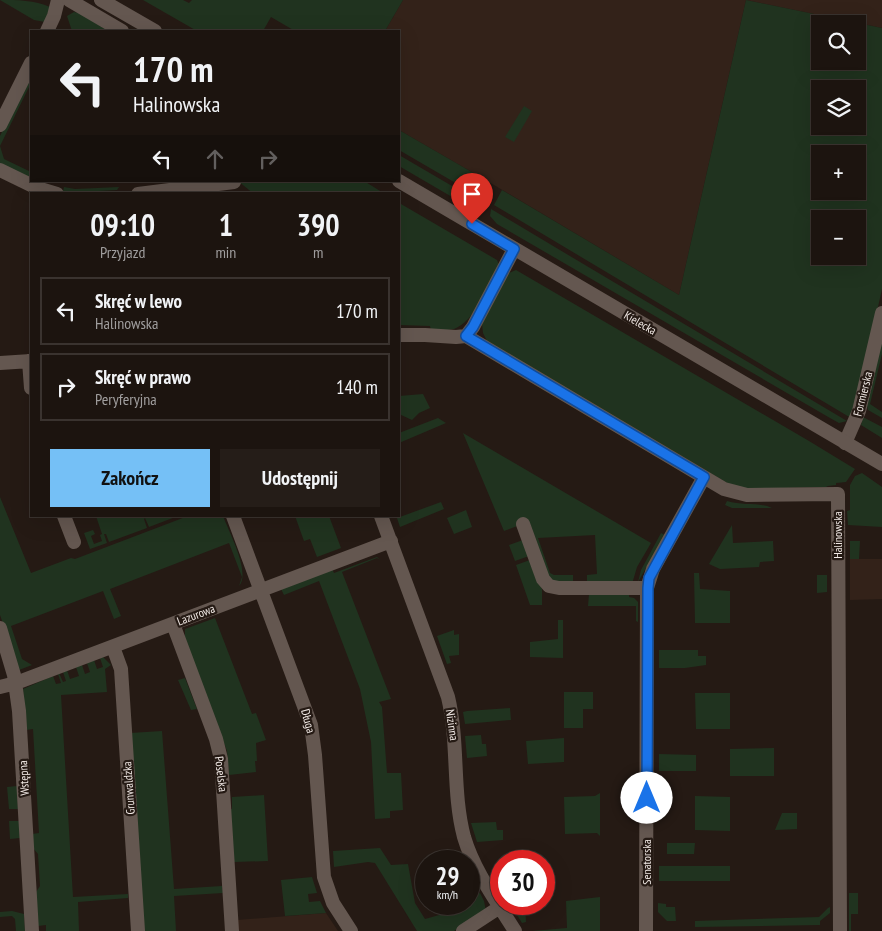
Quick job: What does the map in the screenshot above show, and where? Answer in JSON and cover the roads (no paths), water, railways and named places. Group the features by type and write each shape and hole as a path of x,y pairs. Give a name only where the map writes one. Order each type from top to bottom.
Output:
{"street":[{"path":"47,30 54,16 58,0"},
{"path":"70,0 120,30"},
{"path":"101,0 153,30"},
{"path":"0,125 30,64"},
{"path":"0,170 37,188 50,192"},
{"path":"154,192 234,182"},
{"name":"Kielecka","path":"400,182 882,464"},
{"path":"400,335 466,336 473,327 514,249"},
{"name":"Formierska","path":"845,443 860,411 882,313"},
{"name":"Halinowska","path":"466,336 731,492 747,495 838,494 840,931"},
{"path":"0,363 30,361"},
{"name":"Senatorska","path":"646,931 648,588 653,569 704,477"},
{"path":"64,517 74,542"},
{"name":"Długa","path":"233,517 310,725 316,755 324,877 333,903 351,931"},
{"name":"Nizinna","path":"381,517 445,687 454,735 459,810 464,837 472,859 490,890"},
{"path":"523,524 543,579 549,586 559,588 648,588"},
{"name":"Lazurowa","path":"0,687 16,683 391,542"},
{"name":"Poselska","path":"173,624 216,739 221,759 232,931"},
{"name":"Wstępna","path":"0,628 16,683 20,712 32,931"},
{"name":"Grunwaldzka","path":"113,647 121,669 138,931"},
{"path":"463,931 490,914"},
{"name":"Nizinna","path":"505,915 515,931"},
{"path":"828,931 840,931"}]}
